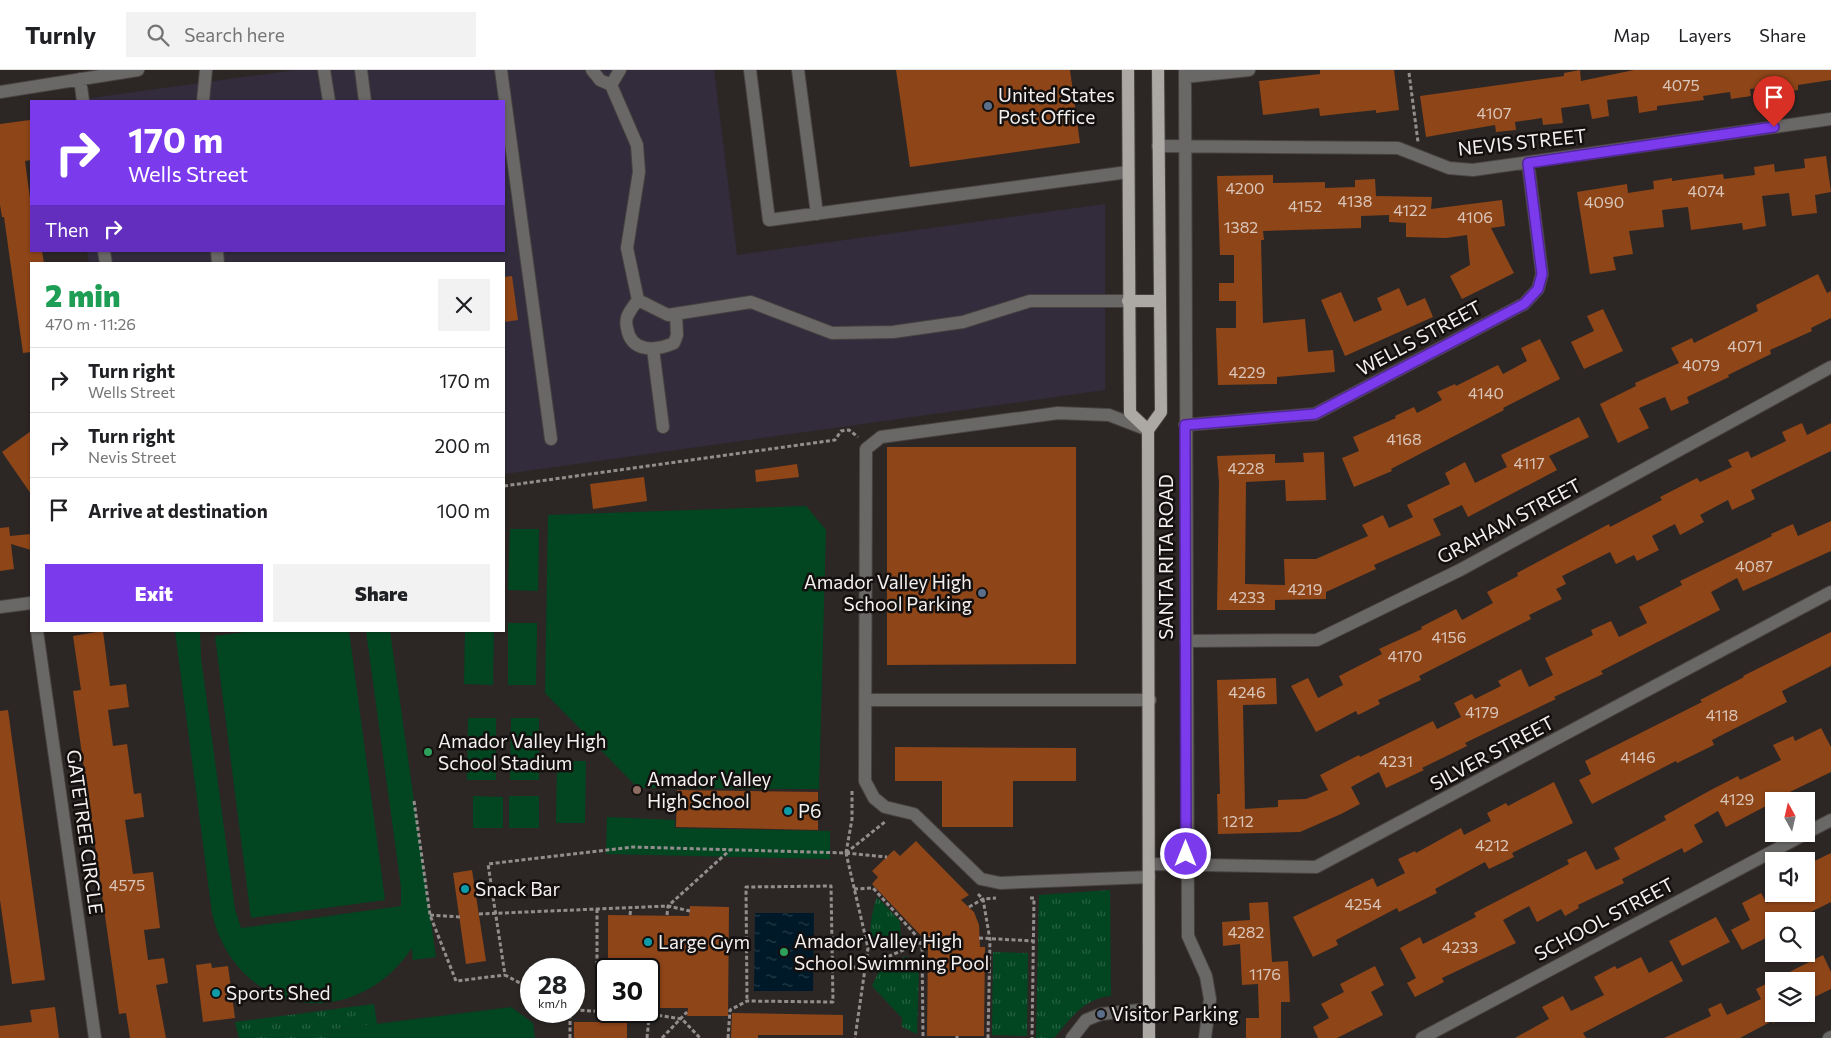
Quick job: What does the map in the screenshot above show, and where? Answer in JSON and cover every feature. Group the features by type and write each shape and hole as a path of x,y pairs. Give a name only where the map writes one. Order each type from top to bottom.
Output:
{"main road":[{"path":"1128,70 1130,413 1148,430"},
{"name":"SANTA RITA ROAD","path":"1149,1038 1150,700 1148,430 1160,412 1158,70"},
{"path":"1128,301 1160,301"}],"street":[{"path":"0,92 138,70"},
{"path":"203,100 206,70"},
{"path":"324,70 329,100"},
{"path":"361,70 365,100"},
{"path":"501,70 551,439"},
{"path":"592,70 600,80 611,85 637,145 639,172 627,248 638,300 628,314 626,325 628,334 636,346 653,349 662,348 674,342 677,335 676,314"},
{"path":"611,85 620,70"},
{"path":"750,70 769,220 1128,172"},
{"path":"798,70 817,214"},
{"path":"1185,74 1249,70"},
{"name":"SANTA RITA ROAD","path":"1185,74 1186,864 1188,936 1206,976 1210,999 1209,1023 1205,1038"},
{"path":"80,79 83,100"},
{"name":"NEVIS STREET","path":"1158,146 1398,148 1449,168 1472,170 1831,119"},
{"name":"WELLS STREET","path":"1185,425 1315,414 1524,304 1538,289 1542,274 1528,163"},
{"path":"638,300 668,315 751,302 832,333 893,332 963,322 1030,301 1128,301"},
{"path":"653,349 663,427"},
{"name":"GRAHAM STREET","path":"1186,641 1317,640 1460,570 1831,367"},
{"name":"SILVER STREET","path":"1148,430 1109,415 1058,413 880,437 866,449 865,781 874,798 885,808 914,814 981,879 1000,883 1149,870 1186,864 1316,867 1831,592"},
{"path":"0,607 30,603"},
{"name":"GATETREE CIRCLE","path":"38,632 95,1038"},
{"path":"866,700 1150,700"},
{"name":"SCHOOL STREET","path":"1815,828 1831,820"},
{"name":"SCHOOL STREET","path":"1422,1038 1788,842"},
{"path":"1072,1038 1086,1020 1101,1014 1149,1009"}],"path":[{"path":"1409,73 1418,140"},
{"path":"505,486 836,440 841,431 849,430 858,437"},
{"path":"855,443 858,437 866,431"},
{"path":"852,780 852,818 846,853 868,948 855,1038"},
{"path":"852,789 856,796"},
{"path":"414,801 430,915 456,981 504,975 520,983"},
{"path":"879,818 894,823"},
{"path":"846,853 886,821"},
{"path":"504,975 488,864 632,847 846,853 887,857"},
{"path":"667,915 668,906 731,850"},
{"path":"728,1038 730,1010 747,1001 833,1002 831,886 746,887 747,1001"},
{"path":"854,889 873,888 922,942 923,1038"},
{"path":"976,892 983,898 990,940 988,1038"},
{"path":"969,908 983,898 1000,898"},
{"path":"1026,898 1034,898 1032,1038"},
{"path":"480,914 668,906 690,911"},
{"path":"630,915 631,907"},
{"path":"597,909 597,958"},
{"path":"430,915 460,917"},
{"path":"832,968 864,967 922,942 941,931"},
{"path":"979,938 990,940 1034,940"},
{"path":"922,942 946,942"},
{"path":"662,1038 687,1012"},
{"path":"660,1016 682,1019 700,1038"},
{"path":"570,1023 570,1038"},
{"path":"647,1038 649,1023"}],"shaded area":[{"path":"295,70 714,70 737,255 1105,204 1105,390 505,474 505,262 89,262 87,252 505,252 505,100 77,100"}],"green space":[{"path":"806,506 826,530 819,789 638,788 545,693 548,515"},
{"path":"510,529 539,529 538,591 508,590"},
{"path":"508,623 537,623 536,685 508,685"},
{"path":"175,632 200,632 201,658 235,909 241,928 401,906 401,887 366,632 390,632 436,957 413,960 412,948 387,976 359,994 329,1002 299,1002 270,992 245,974 225,948 212,913"},
{"path":"245,632 349,632 385,900 251,918 215,636"},
{"path":"465,632 494,632 493,685 464,684"},
{"path":"468,718 496,718 496,780 467,780"},
{"path":"511,718 539,718 539,780 510,780"},
{"path":"557,761 586,761 585,823 556,823"},
{"path":"473,796 503,797 503,828 473,828"},
{"path":"509,796 539,796 539,828 509,828"},
{"path":"607,817 675,820 675,828 830,831 830,859 606,854"},
{"path":"1110,890 1111,996 1085,1005 1054,1038 1036,1038 1039,895"},
{"path":"877,897 900,921 901,940 871,947 871,922"},
{"path":"993,952 1028,953 1027,1036 992,1035"},
{"path":"906,956 919,967 917,1034 902,1027 902,1018 872,986 878,973"},
{"path":"374,1004 377,1024 328,1030 330,1038 239,1038 235,1022"},
{"path":"511,1007 520,1014 520,1023 533,1023 535,1038 330,1038 328,1030"}],"water":[{"name":"Amador Valley High School Swimming Pool","path":"755,913 814,913 813,991 754,991"}],"building":[{"name":"United States Post Office","path":"896,70 1070,70 1080,143 910,167"},
{"path":"1320,70 1394,70 1399,110 1376,113 1376,110 1320,116 1319,108 1263,115 1259,81 1320,74"},
{"path":"1580,70 1581,81 1634,70 1831,70 1831,80 1798,85 1798,90 1778,93 1777,86 1750,89 1751,96 1731,99 1730,92 1703,96 1704,100 1657,106 1657,110 1639,113 1637,96 1607,100 1609,116 1592,119 1589,104 1561,108 1563,123 1543,125 1542,118 1515,122 1516,130 1496,132 1495,125 1426,137 1420,96 1564,76 1564,73"},
{"path":"30,120 30,160 25,161 30,198 30,252 42,252 44,262 30,262 30,352 23,353 4,217 2,217 0,205 0,124"},
{"path":"1826,156 1831,192 1815,195 1817,213 1792,216 1789,193 1762,196 1766,226 1743,230 1742,223 1691,230 1688,207 1662,210 1664,227 1629,231 1633,254 1613,257 1616,270 1590,274 1577,192 1627,184 1628,193 1654,189 1653,181 1672,178 1672,181 1723,174 1724,179 1755,175 1754,167 1774,164 1775,172 1805,168 1804,159"},
{"path":"1273,175 1273,183 1325,182 1325,188 1355,187 1355,180 1375,179 1376,196 1432,197 1431,209 1502,200 1505,226 1491,228 1514,273 1462,299 1450,276 1470,265 1467,235 1446,238 1406,237 1406,223 1389,222 1389,215 1361,216 1361,228 1263,231 1264,240 1261,240 1263,323 1305,319 1308,352 1333,350 1335,372 1277,377 1277,384 1218,385 1216,328 1236,328 1236,301 1219,301 1219,283 1234,283 1234,255 1220,255 1217,176"},
{"path":"1818,274 1827,293 1831,291 1831,318 1811,328 1812,331 1770,350 1771,354 1687,397 1689,403 1671,411 1665,397 1639,408 1649,428 1618,443 1600,404 1636,386 1635,383 1679,363 1671,348 1692,338 1694,343 1758,311 1756,305"},
{"path":"512,276 518,320 505,322 505,277"},
{"path":"1399,288 1407,306 1425,298 1433,317 1345,356 1321,300 1341,292 1354,322 1382,310 1377,298"},
{"path":"1603,309 1623,351 1584,369 1571,342 1594,331 1587,316"},
{"path":"1540,339 1560,379 1391,469 1392,471 1354,487 1342,458 1359,451 1353,437 1396,418 1395,416 1414,407 1417,413 1442,400 1437,392 1455,384 1456,386 1498,365 1503,374 1527,361 1521,348"},
{"path":"1579,417 1589,437 1549,456 1557,470 1468,517 1462,505 1433,519 1441,535 1374,565 1376,569 1326,592 1326,599 1275,600 1275,610 1217,610 1219,483 1217,456 1275,454 1275,463 1304,462 1303,453 1324,452 1326,500 1286,501 1285,480 1246,482 1245,584 1285,585 1284,559 1316,559 1368,536 1362,525 1383,515 1389,528 1413,517 1407,505 1450,484 1445,473 1465,462 1475,483 1507,467 1501,455"},
{"path":"1802,423 1807,435 1831,423 1831,451 1751,490 1755,499 1732,510 1728,500 1700,515 1704,522 1680,535 1675,524 1652,536 1659,550 1637,561 1634,555 1616,564 1610,552 1562,576 1566,584 1556,589 1562,599 1529,615 1531,619 1419,676 1421,680 1378,700 1380,704 1358,715 1356,711 1316,732 1291,686 1308,678 1318,698 1343,685 1339,676 1382,654 1379,649 1422,629 1421,627 1456,609 1462,620 1493,603 1487,592 1518,576 1517,573 1609,524 1610,527 1662,500 1660,497 1697,478 1700,482 1732,467 1728,460 1748,451 1751,458 1786,441 1782,432"},
{"path":"30,432 30,493 2,452"},
{"path":"887,447 1076,447 1076,664 887,665"},
{"path":"797,464 799,477 756,482 755,470"},
{"path":"644,477 647,501 593,509 590,484"},
{"path":"1831,521 1831,551 1743,591 1737,578 1711,592 1720,610 1601,671 1603,674 1554,697 1556,699 1465,743 1467,746 1422,768 1424,770 1386,788 1379,772 1351,787 1360,804 1341,814 1300,832 1218,834 1217,794 1220,794 1217,680 1276,678 1277,704 1243,705 1245,809 1278,807 1278,800 1306,799 1328,790 1320,775 1359,755 1360,757 1433,721 1437,729 1461,717 1454,703 1472,694 1475,699 1501,686 1498,681 1521,669 1529,687 1553,675 1545,658 1593,635 1591,630 1611,621 1619,637 1647,623 1639,607 1682,585 1680,581 1793,524 1798,536"},
{"path":"9,527 10,536 30,534 30,550 11,544 14,569 0,571 0,528"},
{"path":"103,632 110,686 126,684 129,707 108,710 113,746 127,744 134,794 141,793 144,817 125,820 133,874 153,872 160,928 144,930 148,960 164,958 168,983 156,985 166,1038 130,1038 126,1013 119,1014 73,691 81,690 73,636"},
{"path":"1831,632 1831,666 1782,691 1787,702 1712,740 1714,745 1677,763 1676,761 1592,804 1579,780 1591,774 1585,761 1702,702 1700,700 1743,676"},
{"path":"8,710 45,980 12,984 0,900 0,711"},
{"path":"1821,728 1831,747 1831,772 1790,792 1765,792 1765,807 1726,827 1718,811 1694,825 1703,842 1684,853 1682,848 1622,879 1624,883 1578,905 1579,908 1565,916 1561,909 1537,922 1529,906 1503,920 1516,943 1442,978 1444,982 1415,997 1407,983 1416,978 1400,948 1420,937 1423,944 1476,917 1474,913 1569,864 1567,860 1586,851 1596,870 1620,859 1614,848 1666,820 1664,816 1709,791 1738,776 1740,780 1781,760 1773,745 1793,736 1795,741"},
{"path":"895,747 1076,748 1076,781 1013,781 1013,827 942,827 942,781 895,781"},
{"path":"1554,782 1573,823 1512,853 1514,857 1489,869 1485,862 1435,889 1437,893 1399,912 1397,908 1336,940 1338,945 1313,957 1293,917 1373,878 1377,887 1405,873 1398,859 1415,851 1416,853 1461,828 1464,835 1491,821 1487,813 1506,803 1508,806"},
{"path":"677,790 818,792 818,830 676,827"},
{"path":"916,841 969,895 961,900 974,912 979,925 980,947 985,947 984,1036 927,1036 928,943 872,884 878,877 872,871 894,850 900,856"},
{"path":"1831,853 1831,902 1811,912 1765,912 1765,938 1742,950 1731,930 1750,920 1742,903 1761,893 1767,903 1815,902 1815,861"},
{"path":"472,870 486,961 466,964 453,873"},
{"path":"1268,902 1272,962 1288,961 1290,1002 1281,1002 1281,1038 1246,1038 1246,1018 1259,1018 1258,984 1242,985 1240,944 1223,946 1222,922 1250,920 1249,903"},
{"path":"690,906 729,907 728,1016 687,1016 688,1008 660,1008 660,958 608,958 608,915 689,916"},
{"path":"1716,917 1730,942 1682,966 1669,941"},
{"path":"1823,955 1831,972 1831,989 1815,997 1815,972 1790,972 1809,962 1815,962 1815,959"},
{"path":"1641,957 1649,973 1672,961 1683,981 1583,1033 1586,1038 1515,1038 1549,1019 1542,1007 1563,996 1571,1011 1604,995 1594,977 1615,966 1617,969"},
{"name":"Sports Shed","path":"211,963 212,968 228,966 235,1018 203,1022 196,965"},
{"path":"1375,966 1384,985 1371,992 1383,1015 1337,1038 1318,1038 1313,1027 1329,1018 1321,1004 1344,992 1340,984"},
{"path":"1765,984 1765,1022 1770,1022 1740,1038 1664,1038 1711,1016 1708,1009 1721,1003 1727,1015 1761,999 1756,989"},
{"path":"55,1007 59,1038 0,1038 0,1026 32,1022 30,1010"},
{"path":"732,1013 843,1015 843,1035 758,1035 758,1038 731,1038"},
{"path":"574,1023 627,1023 627,1038 574,1038"}],"place":[{"name":"United States Post Office","path":"988,106"},
{"name":"Amador Valley High School Parking","path":"982,593"},
{"name":"Amador Valley High School Stadium","path":"428,752"},
{"name":"Amador Valley High School","path":"637,790"},
{"name":"P6","path":"788,811"},
{"name":"Snack Bar","path":"465,889"},
{"name":"Large Gym","path":"648,942"},
{"name":"Amador Valley High School Swimming Pool","path":"784,952"},
{"name":"Sports Shed","path":"216,993"},
{"name":"Visitor Parking","path":"1101,1014"}],"route":[{"path":"1186,854 1185,425 1315,414 1524,304 1538,289 1542,274 1528,163 1774,127"}]}
